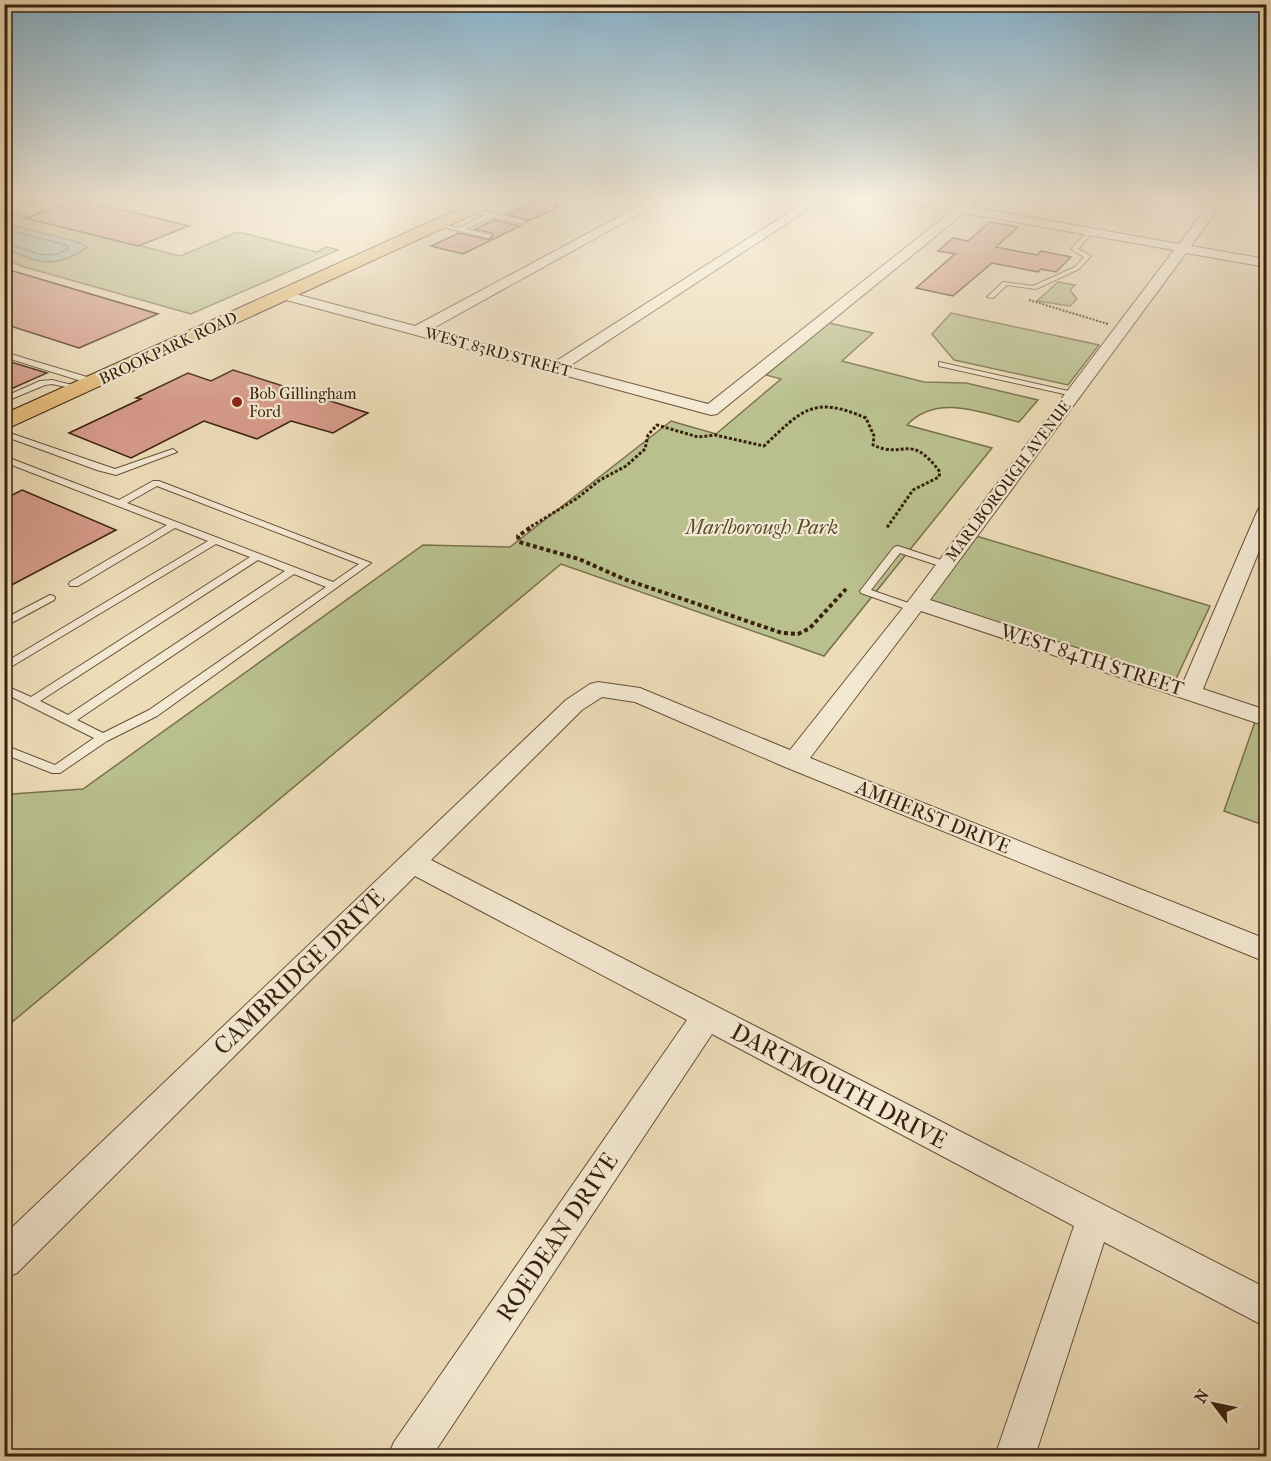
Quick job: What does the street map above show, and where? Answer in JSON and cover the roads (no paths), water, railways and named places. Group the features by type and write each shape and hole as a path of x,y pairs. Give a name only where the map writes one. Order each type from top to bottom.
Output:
{"main road":[{"name":"BROOKPARK ROAD","path":"5,424 345,267"}],"street":[{"path":"418,330 534,267"},
{"path":"555,368 712,267"},
{"name":"WEST 83RD STREET","path":"284,295 711,410 888,267"},
{"name":"MARLBOROUGH AVENUE","path":"794,761 946,565 1168,267"},
{"path":"1190,693 1266,512"},
{"name":"WEST 84TH STREET","path":"915,605 1266,718"},
{"name":"AMHERST DRIVE","path":"598,689 640,695 794,761 1266,951"},
{"name":"CAMBRIDGE DRIVE","path":"4,1260 574,705 598,689"},
{"name":"DARTMOUTH DRIVE","path":"411,862 1266,1308"},
{"name":"ROEDEAN DRIVE","path":"408,1456 706,1017"},
{"path":"1015,1456 1094,1219"}],"lane":[{"path":"991,297 1005,282 1034,288 1078,267"},
{"path":"4,354 87,385"},
{"path":"942,364 1073,394"},
{"path":"4,400 43,383 87,385"},
{"path":"5,424 100,468 116,472 172,452"},
{"path":"5,459 122,502 334,586"},
{"path":"4,749 56,770 103,738 153,713 366,563 156,483 122,502"},
{"path":"74,584 176,524"},
{"path":"4,668 216,540"},
{"path":"915,605 865,591 898,549 946,565"},
{"path":"32,701 258,556"},
{"path":"69,720 293,570"},
{"path":"4,624 50,598"},
{"path":"4,688 103,738"}],"place":[{"name":"Bob Gillingham Ford","path":"237,402"}],"park label":[{"name":"Marlborough Park","path":"762,527"}]}
